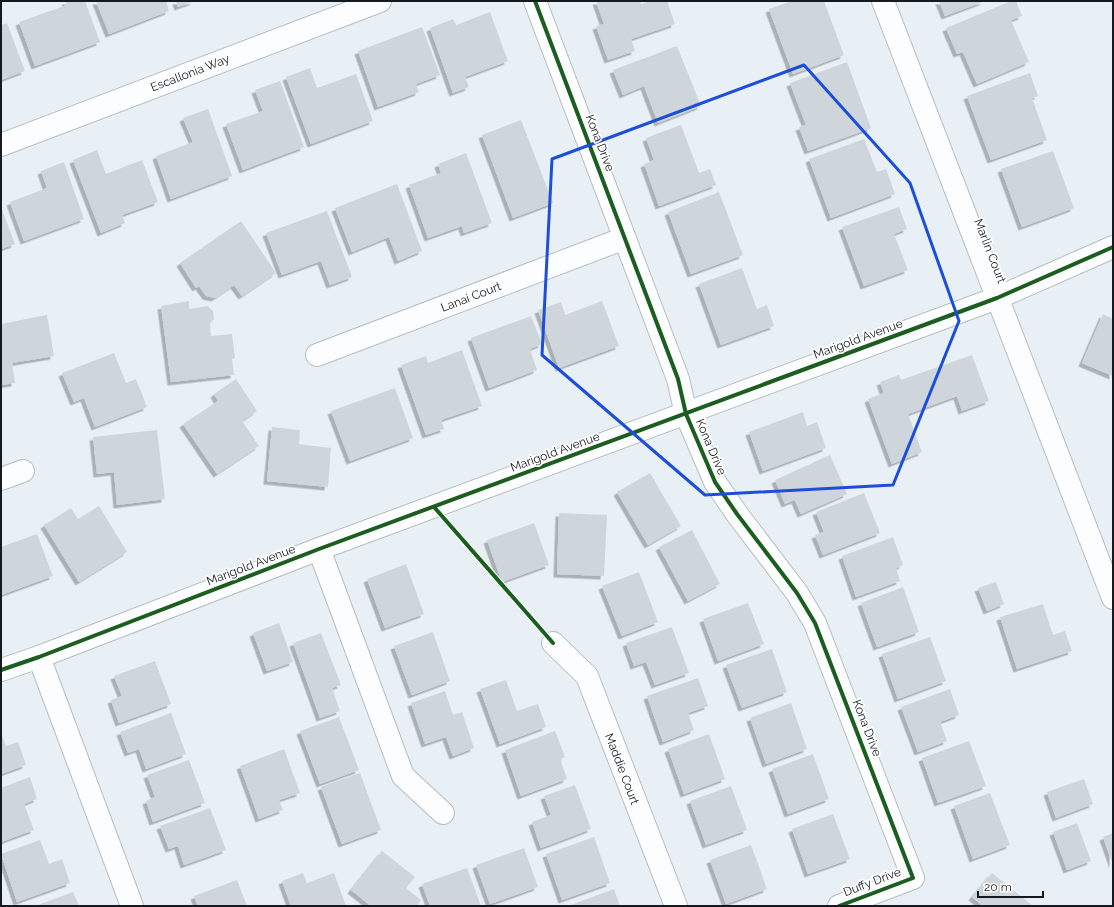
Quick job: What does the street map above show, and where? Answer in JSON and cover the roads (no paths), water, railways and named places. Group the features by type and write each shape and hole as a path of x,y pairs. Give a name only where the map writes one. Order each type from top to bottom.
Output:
{"street":[{"name":"Escallonia Way","path":"1,145 380,1"},
{"name":"Kona Drive","path":"535,1 678,379 686,414 715,482 736,514 797,593 815,623 913,878"},
{"name":"Marlin Court","path":"883,1 1113,598"},
{"name":"Lanai Court","path":"318,355 625,238"},
{"name":"Marigold Avenue","path":"1,670 38,658 319,549 997,298 1113,247"},
{"path":"1,480 23,471"},
{"path":"319,549 403,776 443,813"},
{"name":"Maddie Court","path":"553,643 586,676 676,906"},
{"path":"38,658 132,906"},
{"name":"Duffy Drive","path":"838,906 913,878"}]}
